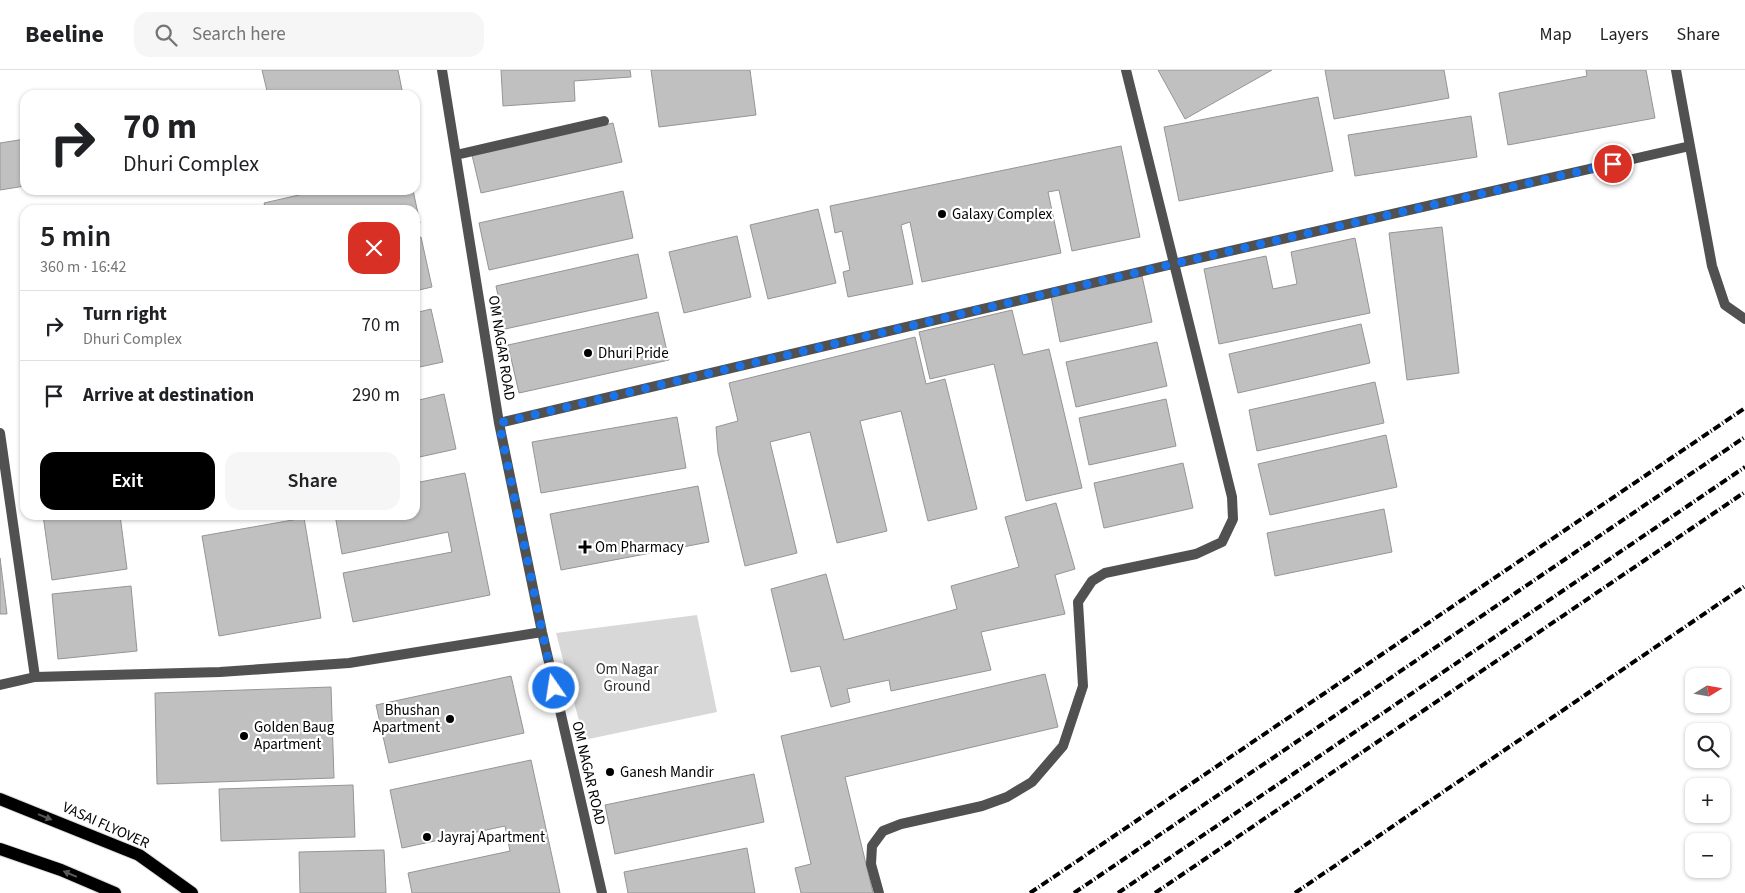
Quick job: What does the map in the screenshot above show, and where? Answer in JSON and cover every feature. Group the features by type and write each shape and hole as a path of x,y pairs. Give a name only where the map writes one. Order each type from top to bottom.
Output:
{"main road":[{"name":"VASAI FLYOVER","path":"0,799 139,855 192,893"},
{"path":"0,849 62,870 115,893"}],"street":[{"name":"OM NAGAR ROAD","path":"442,70 499,423 542,632 602,893"},
{"path":"879,893 872,864 872,846 883,830 901,824 982,806 1007,796 1032,782 1063,746 1084,686 1078,602 1092,581 1105,572 1196,554 1222,542 1233,519 1232,497 1126,70"},
{"path":"1676,70 1712,266 1726,305 1745,319"},
{"path":"456,154 604,121"},
{"path":"499,423 1173,264 1690,146"},
{"path":"0,433 35,677"},
{"path":"0,685 35,677 220,672 349,663 542,632"}],"green space":[{"name":"Om Nagar Ground","path":"697,615 717,712 584,740 556,633"}],"building":[{"path":"262,70 398,70 402,90 267,90"},
{"path":"501,70 630,70 631,77 574,81 575,101 503,106"},
{"path":"651,70 750,70 756,115 659,127"},
{"path":"1158,70 1272,70 1185,119"},
{"path":"1325,70 1444,70 1449,98 1334,119"},
{"path":"1586,70 1646,70 1655,118 1508,145 1499,93 1587,76"},
{"path":"1318,97 1333,171 1179,201 1164,127"},
{"path":"1471,116 1477,157 1355,176 1348,135"},
{"path":"613,123 622,162 481,193 472,155"},
{"path":"20,140 20,187 0,190 0,143"},
{"name":"Galaxy Complex","path":"1121,146 1140,237 1072,251 1059,190 1048,192 1061,253 922,282 910,222 901,225 913,284 848,297 843,272 850,270 842,231 835,233 830,206"},
{"path":"623,191 633,238 489,270 479,223"},
{"path":"299,195 414,195 416,205 265,205 264,203"},
{"path":"818,209 836,283 768,299 750,225"},
{"path":"1442,227 1459,373 1407,380 1389,233"},
{"path":"737,236 751,297 684,313 669,252"},
{"path":"420,237 432,287 420,290"},
{"path":"1355,238 1370,313 1219,344 1204,269 1266,256 1273,289 1297,284 1291,252"},
{"path":"638,254 647,298 505,329 496,286"},
{"path":"1142,276 1152,322 1060,342 1051,296"},
{"path":"431,309 443,362 420,367 420,312"},
{"path":"1012,310 1023,355 1049,349 1082,488 1026,501 994,364 930,379 919,332"},
{"name":"Dhuri Pride","path":"658,312 669,360 519,393 508,345"},
{"path":"1361,324 1370,363 1238,393 1229,354"},
{"path":"915,337 926,384 945,379 977,509 928,521 901,411 860,421 887,531 837,543 810,432 770,442 797,553 745,566 718,453 716,427 738,421 729,383"},
{"path":"1157,342 1167,386 1076,407 1066,362"},
{"path":"1375,382 1384,423 1257,451 1249,410"},
{"path":"444,394 456,449 420,457 420,400"},
{"path":"1166,399 1176,446 1089,465 1079,418"},
{"path":"677,417 686,468 541,493 532,442"},
{"path":"1386,435 1397,487 1270,515 1258,464"},
{"path":"1183,463 1193,508 1104,528 1094,483"},
{"path":"465,473 490,595 353,622 343,573 452,552 448,532 342,554 336,520 420,520 420,482"},
{"path":"698,486 709,542 561,570 550,514"},
{"path":"1056,503 1075,569 1055,575 1065,614 981,632 991,670 891,691 889,680 847,689 850,702 831,707 820,666 791,672 771,589 826,574 844,640 957,609 951,586 1019,567 1005,517"},
{"path":"1384,509 1392,552 1275,576 1267,533"},
{"path":"44,520 121,520 127,569 52,580"},
{"path":"293,520 304,520 321,618 219,636 202,536"},
{"path":"0,558 7,614 0,614"},
{"path":"131,586 137,651 58,659 52,594"},
{"path":"1045,674 1058,727 845,777 873,893 801,893 795,868 811,864 781,736"},
{"name":"Bhushan Apartment","path":"511,676 524,733 389,763 376,705"},
{"name":"Golden Baug Apartment","path":"331,687 334,778 157,784 155,693"},
{"name":"Jayraj Apartment","path":"531,760 560,893 412,893 408,873 510,851 505,826 402,848 390,790"},
{"path":"754,774 764,822 615,854 605,805"},
{"path":"353,785 355,837 221,841 219,789"},
{"path":"747,848 755,893 628,893 624,872"},
{"path":"384,850 386,893 300,893 299,852"}],"railway":[{"path":"1030,893 1745,408"},
{"path":"1074,893 1745,437"},
{"path":"1118,893 1745,467"},
{"path":"1155,893 1745,492"},
{"path":"1295,893 1745,586"}],"place":[{"name":"Galaxy Complex","path":"942,214"},
{"name":"Dhuri Pride","path":"588,353"},
{"name":"Om Pharmacy","path":"585,547"},
{"name":"Bhushan Apartment","path":"450,719"},
{"name":"Golden Baug Apartment","path":"244,736"},
{"name":"Ganesh Mandir","path":"610,772"},
{"name":"Jayraj Apartment","path":"427,837"}],"route":[{"path":"554,688 499,423 1173,264 1613,164"}]}
